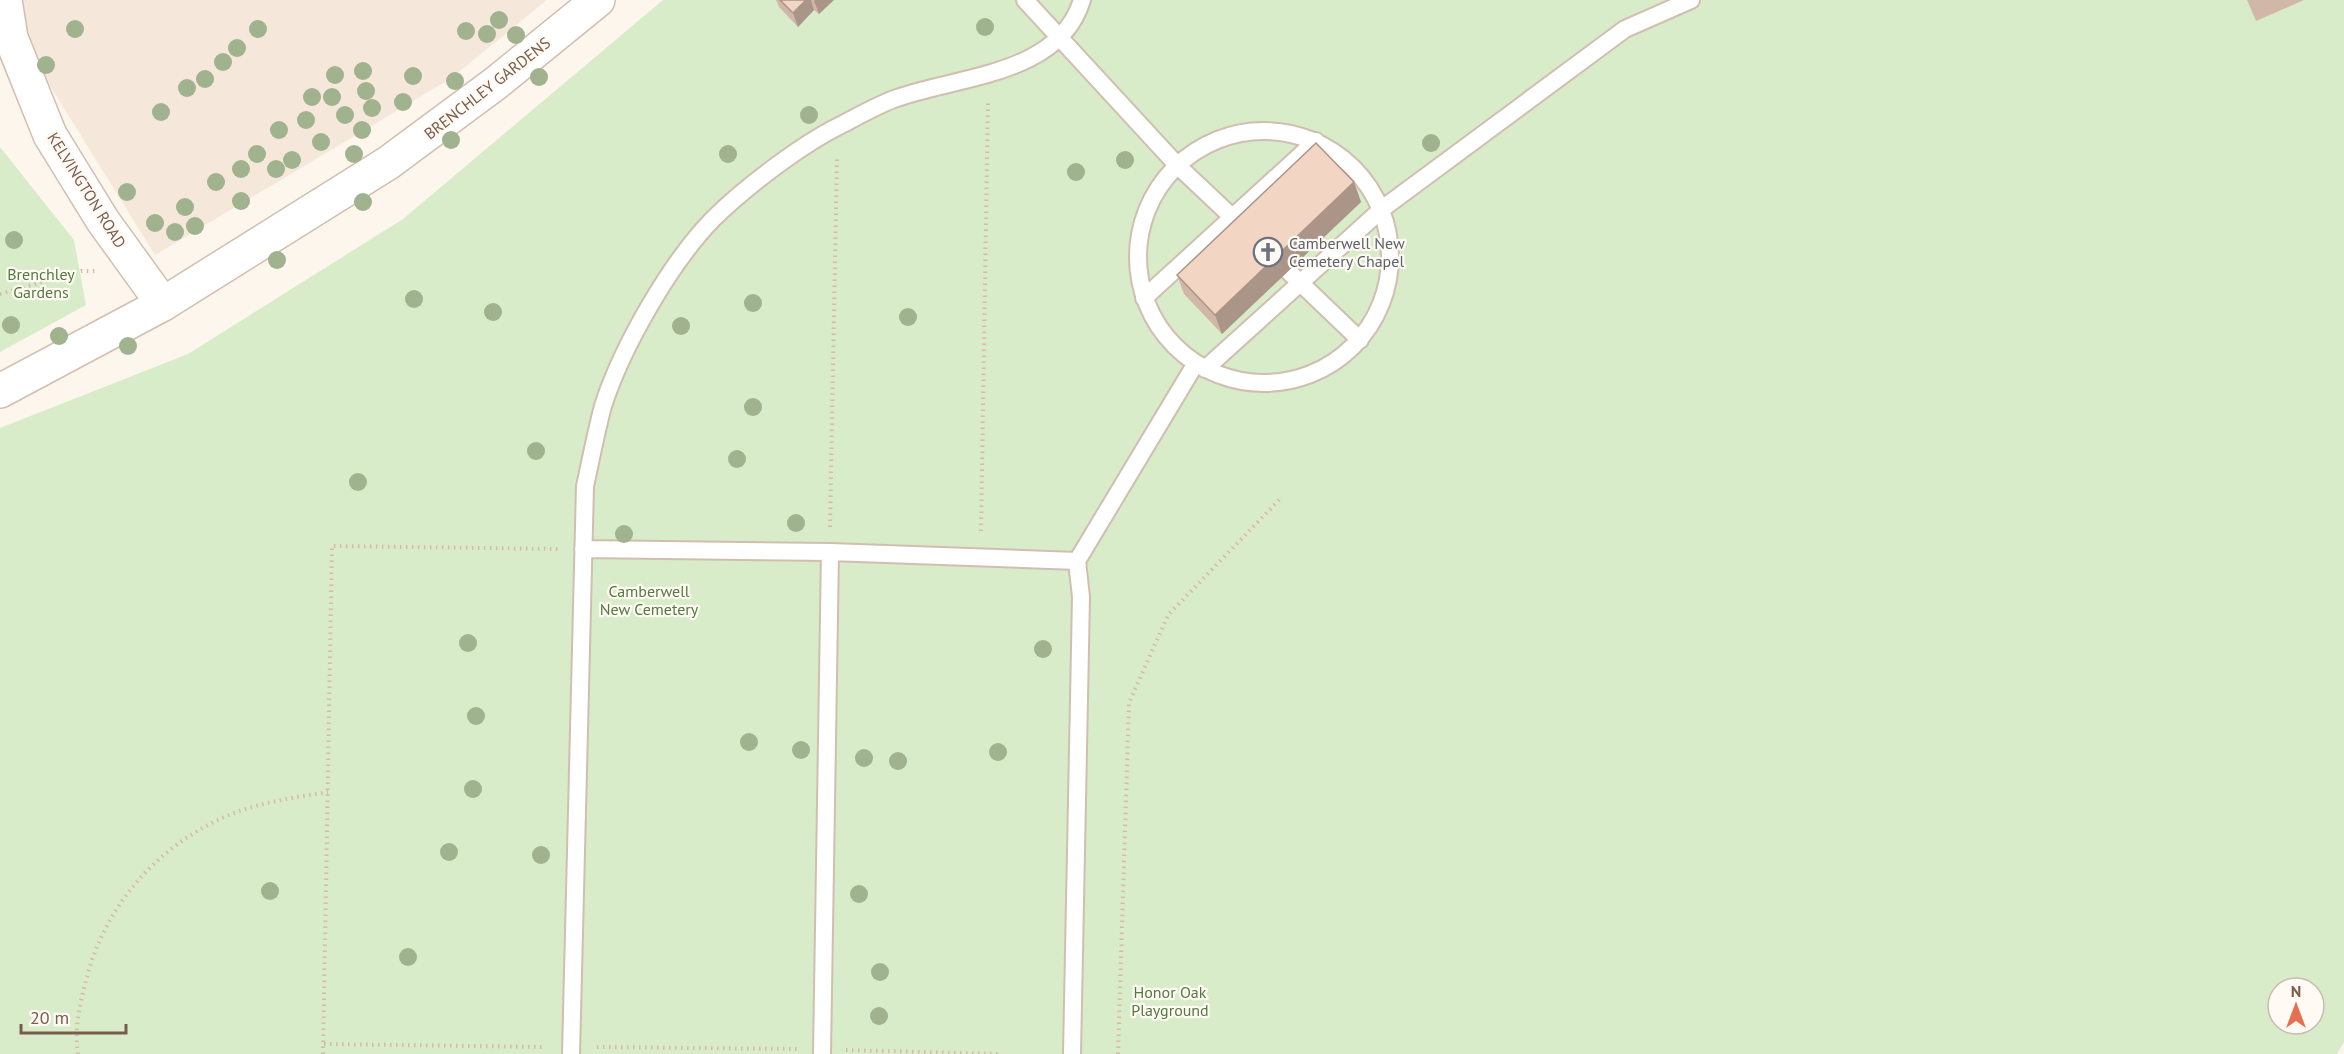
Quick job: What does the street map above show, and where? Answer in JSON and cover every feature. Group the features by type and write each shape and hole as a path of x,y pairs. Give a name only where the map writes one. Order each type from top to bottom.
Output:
{"street":[{"name":"KELVINGTON ROAD","path":"5,0 11,38 50,135 103,221 163,304"},
{"name":"BRENCHLEY GARDENS","path":"0,391 163,304 388,163 496,83 598,0"}],"lane":[{"path":"1025,0 1177,165 1248,232"},
{"path":"572,1051 585,486 604,406 629,341 669,276 712,220 766,174 837,126 894,99 1026,60 1061,38 1082,0"},
{"path":"1072,1054 1081,597 1077,561 1201,366 1300,283 1382,209 1625,29 1691,0"},
{"path":"1243,132 1280,132 1316,141 1343,158 1366,181 1382,209 1390,243 1389,278 1379,311 1360,340 1334,363 1304,377 1271,383 1237,381 1201,366 1174,346 1157,324 1144,298 1138,263 1141,227 1154,193 1177,165 1207,144 1243,132"},
{"path":"1144,298 1316,141"},
{"path":"1288,271 1360,340"},
{"path":"583,549 830,552 1077,561"},
{"path":"822,1052 830,552"}],"path":[{"path":"981,558 988,73"},
{"path":"830,552 837,126"},
{"path":"0,294 81,271 139,270"},
{"path":"1118,1054 1129,703 1168,615 1281,498"},
{"path":"323,1054 332,546 583,549"},
{"path":"78,1054 80,1002 93,953 113,911 148,869 185,839 233,814 284,799 328,792"},
{"path":"324,1044 572,1051 998,1054"}],"shaded area":[{"path":"0,0 547,0 450,79 155,255 21,39"}],"green space":[{"path":"663,0 2344,0 2344,1042 2337,1054 0,1054 0,428 188,354 403,219"},
{"name":"Brenchley Gardens","path":"0,147 74,240 86,305 0,352"}],"building":[{"path":"780,0 806,0 793,13"},
{"name":"Camberwell New Cemetery Chapel","path":"1316,143 1354,182 1215,315 1177,275"}],"place":[{"name":"Camberwell New Cemetery Chapel","path":"1268,252"}],"park label":[{"name":"Camberwell New Cemetery","path":"649,600"},
{"name":"Honor Oak Playground","path":"1170,1001"}]}
